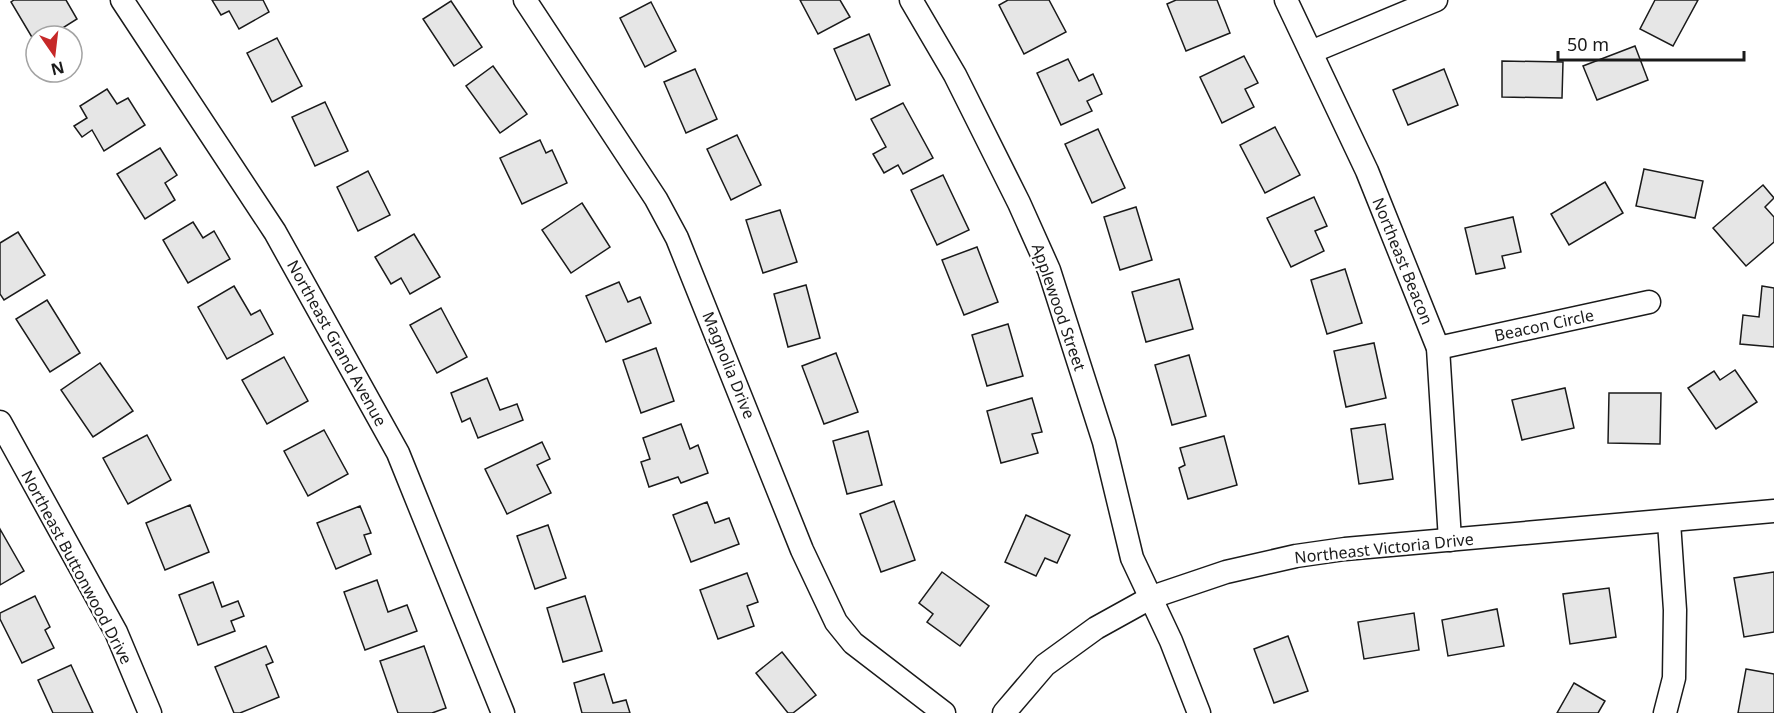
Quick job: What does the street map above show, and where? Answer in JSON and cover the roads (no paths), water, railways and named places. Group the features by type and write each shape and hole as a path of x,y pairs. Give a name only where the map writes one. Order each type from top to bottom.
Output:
{"street":[{"name":"Northeast Grand Avenue","path":"122,0 275,232 398,453 503,713"},
{"name":"Magnolia Drive","path":"525,0 656,200 677,238 802,550 836,622 853,643 944,713"},
{"name":"Applewood Street","path":"911,0 955,75 1019,203 1049,270 1104,442 1132,558 1152,597 1199,713"},
{"name":"Northeast Beacon","path":"1286,0 1367,171 1438,348 1450,540"},
{"path":"1311,52 1436,0"},
{"name":"Beacon Circle","path":"1438,348 1649,302"},
{"name":"Northeast Buttonwood Drive","path":"0,422 116,632 150,713"},
{"name":"Northeast Victoria Drive","path":"1004,713 1046,665 1096,628 1152,597 1226,572 1296,556 1345,549 1774,511"},
{"path":"1665,713 1674,678 1674,610 1669,522"}]}
